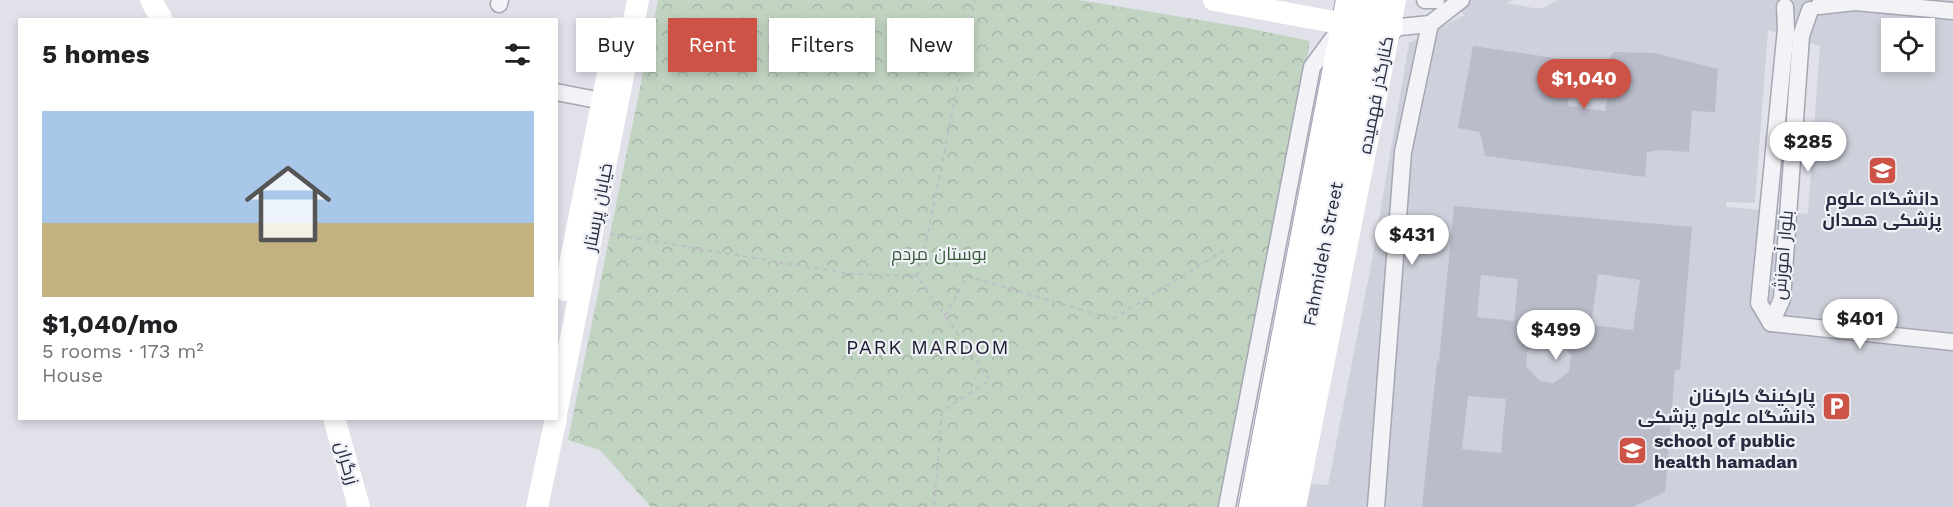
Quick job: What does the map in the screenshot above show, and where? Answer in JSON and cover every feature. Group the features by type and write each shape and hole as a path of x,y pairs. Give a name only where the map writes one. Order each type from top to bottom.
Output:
{"main road":[{"name":"Fahmideh Street","path":"1252,507 1353,16 1372,0"},
{"name":"Fahmideh Street","path":"1274,507 1353,16"}],"street":[{"path":"151,0 161,18"},
{"name":"خیابان پرستار","path":"558,324 623,0"},
{"name":"خیابان پرستار","path":"558,404 638,0"},
{"path":"1214,0 1430,24"},
{"name":"کنارگذر فهمیده","path":"1227,507 1312,68 1353,16 1395,0"},
{"path":"1425,0 1436,0"},
{"path":"1376,507 1403,152 1430,24 1461,0"},
{"path":"1780,2 1800,12 1818,6 1855,2 1953,11"},
{"name":"بلوار آموزش","path":"1771,323 1759,303 1786,29 1780,2"},
{"name":"بلوار آموزش","path":"1771,323 1782,299 1801,36 1818,6"},
{"name":"کنارگذر فهمیده","path":"1295,507 1353,16"},
{"path":"558,92 602,101"},
{"path":"1770,197 1788,199"},
{"path":"1771,323 1953,342"},
{"name":"زرگران","path":"335,420 358,507"},
{"path":"523,507 540,420"},
{"path":"537,507 556,420"}],"path":[{"path":"934,507 942,411 990,380 917,276 975,0"},
{"path":"593,231 851,274 917,276"},
{"path":"945,316 967,276 1113,319 1226,249"}],"shaded area":[{"path":"1445,0 1513,0 1506,3 1543,8 1558,0 1953,0 1953,507 1263,507 1268,480 1328,485 1373,255 1409,43 1465,15","holes":["1768,30 1820,46 1808,214 1726,207 1726,202 1755,203"]}],"green space":[{"name":"بوستان مردم","path":"658,0 1079,0 1310,41 1218,507 651,507 600,450 568,440 643,72 656,72 654,18"}],"building":[{"path":"1473,46 1555,58 1570,84 1568,106 1605,111 1611,81 1599,71 1614,52 1655,53 1718,69 1715,112 1692,111 1689,152 1660,150 1647,152 1645,177 1485,156 1480,132 1458,128"},
{"path":"1454,206 1692,227 1680,370 1675,370 1665,492 1633,507 1422,507 1437,361 1439,361","holes":["1598,274 1640,280 1633,330 1591,325","1481,275 1518,279 1514,321 1477,317","1557,341 1571,355 1569,372 1553,383 1540,381 1526,366 1527,352 1541,342","1468,396 1506,399 1501,453 1462,449"]}],"place":[{"name":"دانشگاه علوم پزشکی همدان","path":"1882,170"},
{"name":"پارکینگ کارکنان دانشگاه علوم پزشکی","path":"1836,406"},
{"name":"school of public health hamadan","path":"1633,451"}],"district":[{"name":"PARK MARDOM","path":"928,347"}]}
